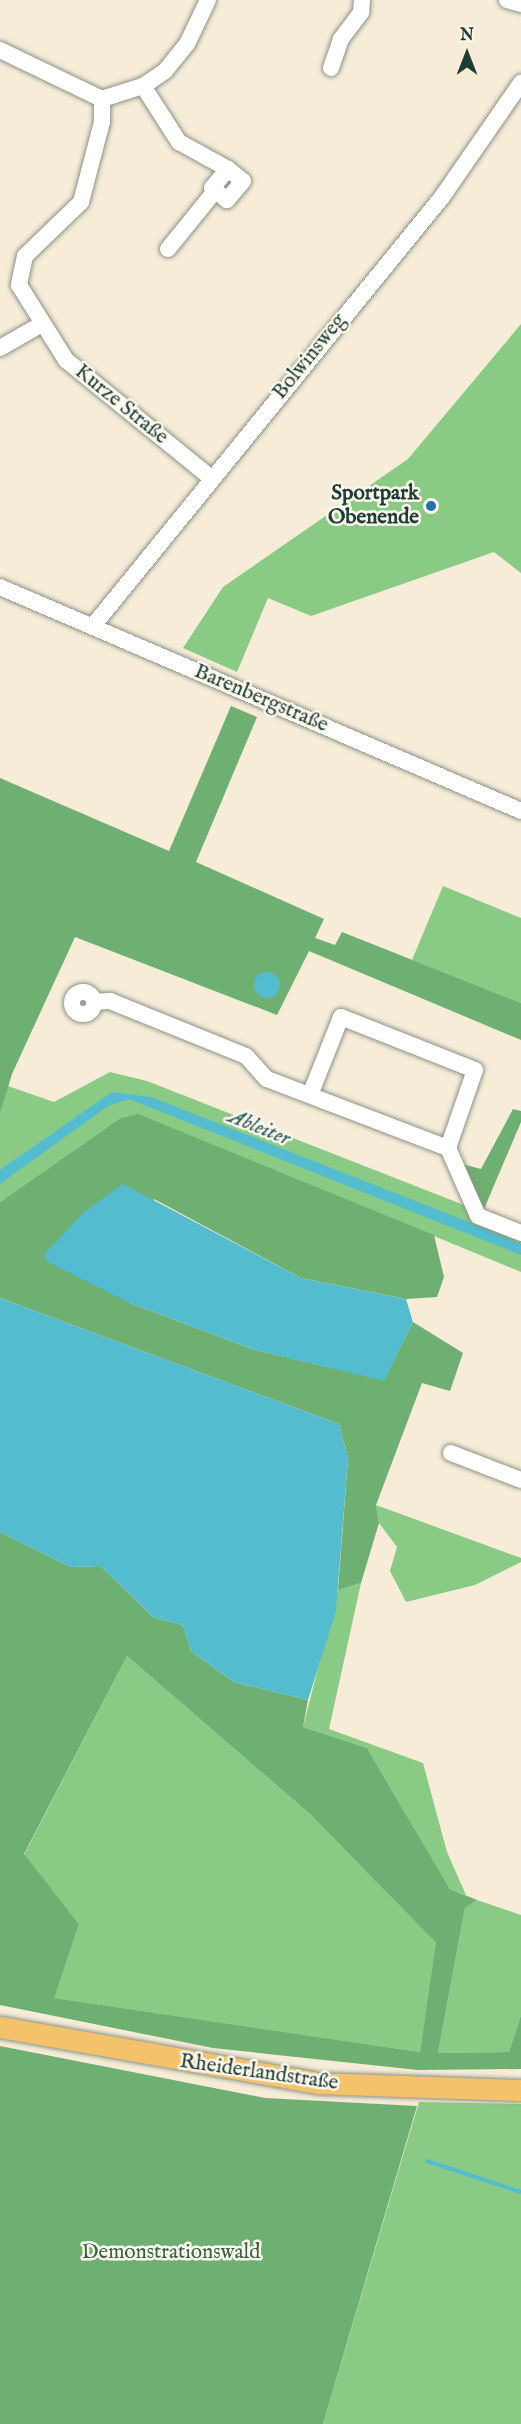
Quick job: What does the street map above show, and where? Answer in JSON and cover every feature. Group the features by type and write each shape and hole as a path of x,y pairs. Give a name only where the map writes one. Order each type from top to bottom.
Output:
{"main road":[{"name":"Rheiderlandstraße","path":"0,2027 318,2083 521,2090"}],"street":[{"path":"0,50 102,99 143,86 165,72 187,44 208,0"},
{"path":"331,68 341,39 361,12 362,0"},
{"path":"507,0 521,4"},
{"name":"Bolwinsweg","path":"93,626 211,478 442,197 521,83"},
{"path":"143,86 179,142 228,169 243,181 227,200 215,191 168,249"},
{"name":"Kurze Straße","path":"102,99 102,122 81,202 18,270 19,285 40,325 66,360 211,478"},
{"path":"0,348 40,325"},
{"name":"Barenbergstraße","path":"0,587 521,811"},
{"path":"94,1002 110,1001 246,1056 267,1079 448,1148"},
{"path":"309,1095 340,1017 475,1070 448,1148 478,1216 521,1233"},
{"path":"451,1453 521,1480"}],"green space":[{"name":"Sportpark Obenende","path":"521,324 521,573 494,552 311,616 268,598 237,672 183,648 223,587 408,459"},
{"path":"231,706 257,717 196,862 324,919 315,938 335,945 342,932 521,1003 521,1040 309,951 277,1015 75,937 12,1074 0,1114 0,778 169,851"},
{"path":"443,886 521,918 521,1003 412,960"},
{"path":"110,1072 147,1081 469,1207 521,1235 521,1272 287,1175 119,1119 0,1202 0,1114 8,1086 54,1102"},
{"path":"513,1109 521,1111 521,1122 484,1209 462,1164 481,1169"},
{"path":"138,1114 434,1235 444,1277 437,1297 406,1299 301,1278 154,1199 130,1303 255,1350 384,1380 413,1322 463,1353 450,1391 422,1383 376,1505 379,1523 361,1583 338,1590 348,1458 339,1424 0,1298 0,1202 119,1119"},
{"path":"376,1505 521,1558 521,1562 475,1585 406,1602 390,1571 397,1547 379,1523"},
{"path":"0,1532 71,1567 101,1566 153,1617 183,1625 191,1651 234,1682 308,1700 303,1727 367,1748 450,1889 477,1900 465,1908 438,2053 509,2052 521,2015 521,2069 418,2070 213,2048 0,2005","holes":["127,1656 310,1814 436,1943 420,2052 54,1998 79,1924 24,1854"]},
{"path":"361,1583 329,1729 423,1763 447,1852 466,1895 450,1889 367,1748 303,1727 338,1590"},
{"path":"127,1656 310,1814 437,1944 420,2052 53,1998 79,1924 24,1855"},
{"path":"477,1900 521,1915 521,2015 509,2052 438,2053 465,1908"},
{"name":"Demonstrationswald","path":"0,2046 265,2098 417,2106 323,2424 0,2424"},
{"path":"419,2102 521,2104 521,2424 323,2424"}],"water":[{"path":"267,972 276,976 280,985 276,994 267,998 258,994 254,985 258,976"},
{"path":"112,1092 151,1097 474,1224 521,1244 521,1255 129,1099 108,1106 0,1184 0,1170"},
{"path":"123,1184 301,1278 406,1299 413,1322 384,1381 255,1350 130,1303 48,1262 44,1255 83,1213"},
{"path":"0,1298 339,1424 348,1458 336,1611 308,1700 234,1682 191,1651 183,1625 153,1617 101,1566 71,1567 0,1532"}],"waterway":[{"path":"427,2161 521,2192"}],"place":[{"name":"Sportpark Obenende","path":"431,506"}],"water label":[{"name":"Ableiter","path":"259,1128"}]}
